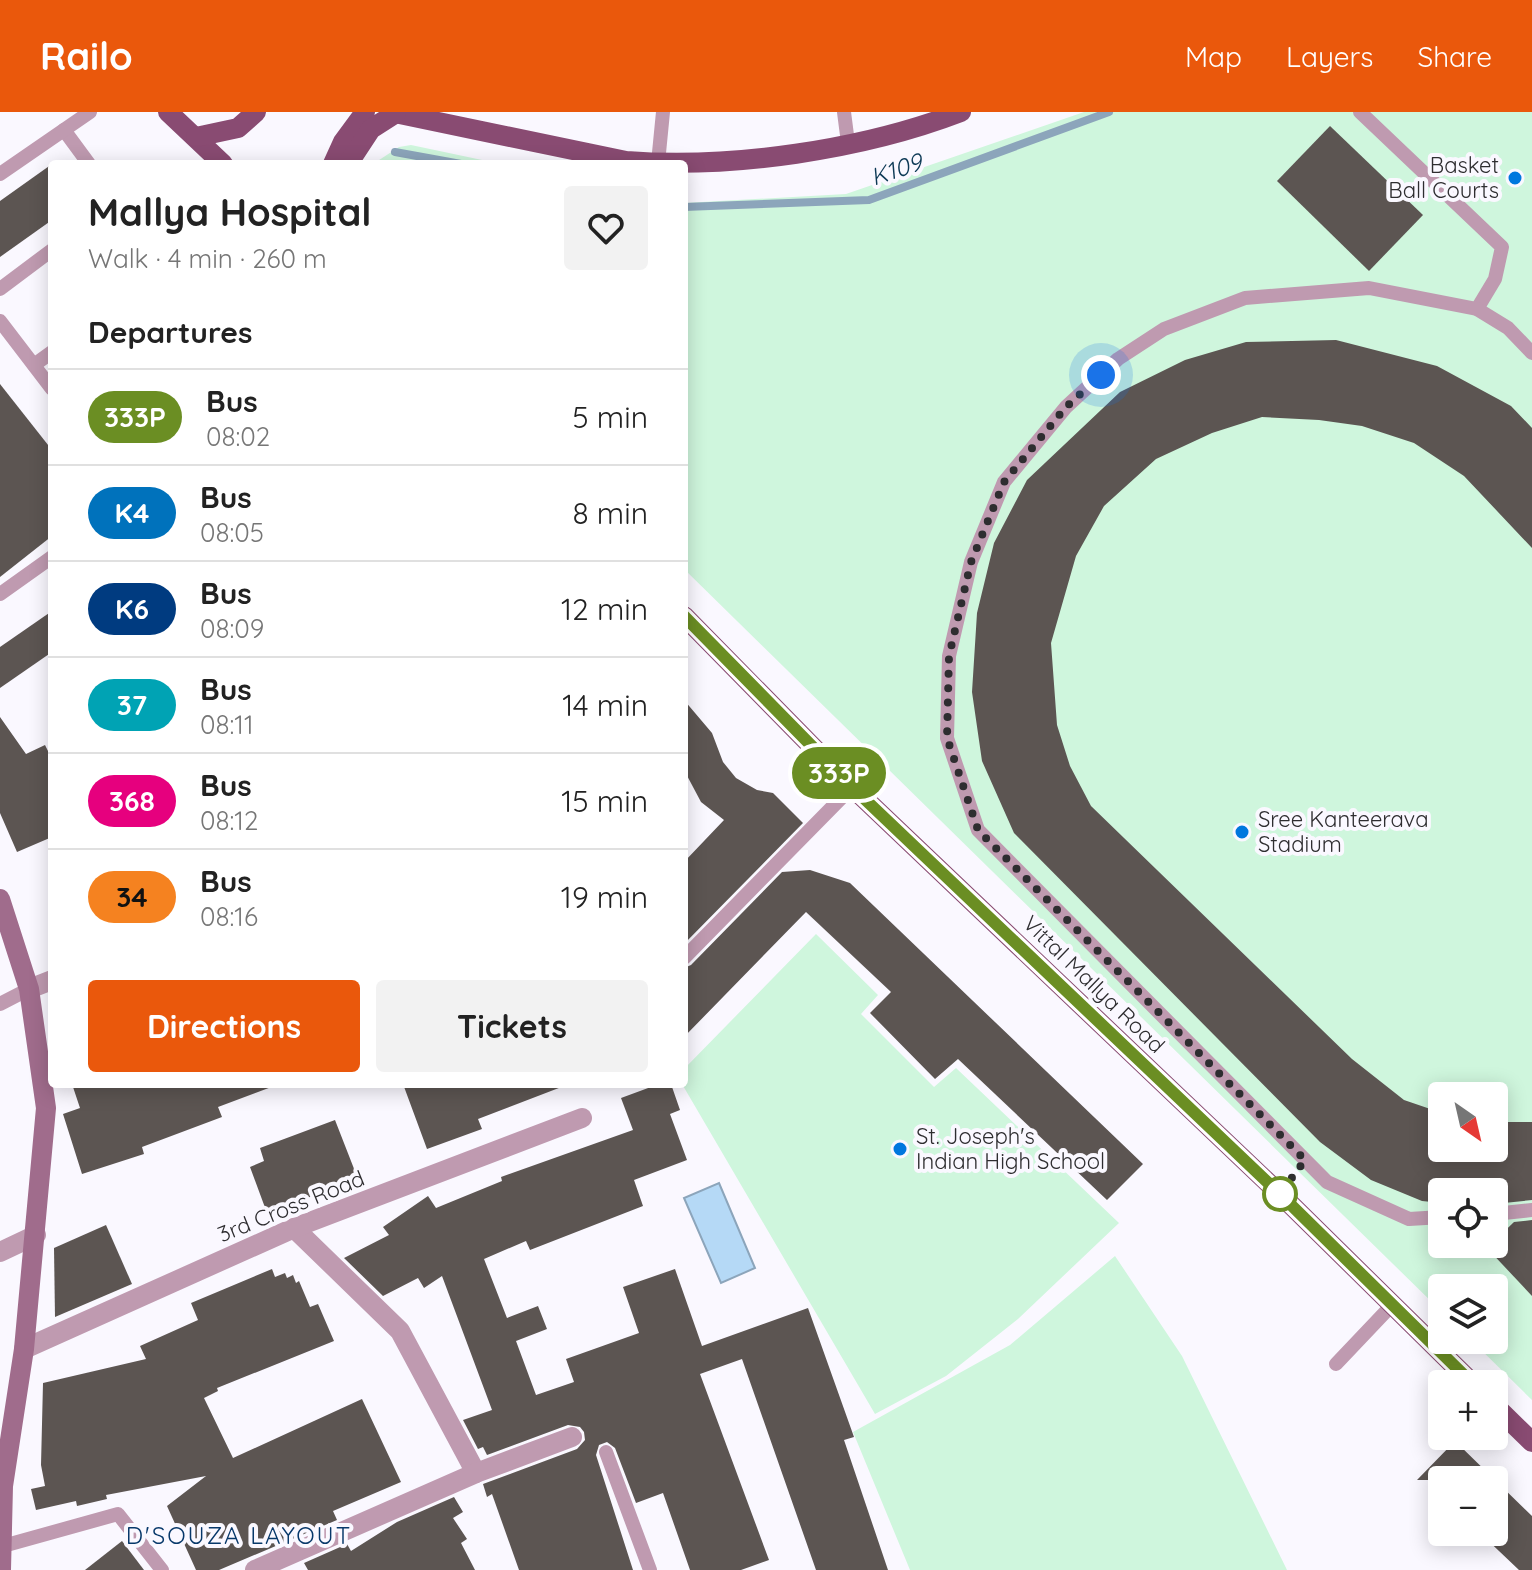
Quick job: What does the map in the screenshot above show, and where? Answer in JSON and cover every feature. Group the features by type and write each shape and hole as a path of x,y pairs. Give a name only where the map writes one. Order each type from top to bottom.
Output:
{"main road":[{"path":"168,112 219,160"},
{"path":"196,137 238,128 256,112"},
{"path":"335,160 343,142 365,112"},
{"path":"351,160 371,129 393,112 621,160"},
{"path":"688,161 775,156 848,143 961,112"},
{"name":"Vittal Mallya Road","path":"688,620 852,787 1459,1370"},
{"path":"1508,1419 1532,1442"}],"street":[{"path":"0,899 29,989 46,1108 24,1349 2,1487 1,1570"},
{"path":"29,989 48,982"},
{"name":"3rd Cross Road","path":"24,1349 294,1228 582,1118"},
{"path":"294,1228 400,1331 476,1473"},
{"path":"0,1252 36,1235"},
{"path":"255,1570 476,1473 572,1437"}],"lane":[{"path":"0,174 90,112"},
{"path":"658,160 663,112"},
{"path":"844,112 848,143"},
{"path":"1360,112 1502,247 1495,279 1477,309"},
{"path":"64,130 86,160"},
{"path":"0,289 48,253"},
{"path":"1428,1218 1409,1219 1327,1182 978,830 947,738 949,656 971,562 1004,482 1066,407 1118,359 1164,329 1245,298 1369,288 1477,309 1508,328 1532,353"},
{"path":"0,321 48,384"},
{"path":"34,365 48,355"},
{"path":"0,594 48,560"},
{"path":"688,954 852,787"},
{"path":"0,1004 29,989"},
{"path":"1508,1213 1532,1210"},
{"path":"1336,1364 1392,1305"},
{"path":"606,1452 650,1570"},
{"path":"3,1546 118,1514 162,1570"}],"green space":[{"name":"Sree Kanteerava Stadium","path":"1084,112 1532,112 1532,1400 1508,1376 1508,1370 1502,1370 1485,1354 1508,1354 1508,1274 1428,1274 1428,1298 688,573 688,203 846,194"},
{"path":"411,145 482,160 379,160 399,147"},
{"path":"816,934 878,995 861,1014 934,1087 956,1068 1119,1223 1018,1319 946,1376 875,1414 684,1088 688,1088 688,1065"},
{"path":"1115,1256 1182,1356 1287,1570 910,1570 853,1432 1010,1345"}],"water":[{"path":"719,1183 755,1268 721,1283 684,1198"}],"building":[{"path":"1330,126 1423,215 1369,271 1277,181"},
{"path":"48,167 48,223 0,257 0,201"},
{"path":"1336,340 1437,366 1511,406 1532,428 1532,548 1464,476 1414,443 1362,426 1262,417 1212,433 1156,459 1104,506 1076,556 1051,643 1057,725 1070,766 1091,806 1352,1059 1404,1100 1428,1108 1428,1162 1508,1162 1508,1122 1532,1122 1532,1200 1508,1203 1508,1178 1428,1178 1428,1202 1422,1201 1371,1180 1320,1142 1014,833 982,761 972,692 977,613 994,543 1027,480 1120,392 1185,360 1246,342"},
{"path":"0,384 48,445 48,539 0,577"},
{"path":"48,614 48,655 0,688 0,647"},
{"path":"688,705 712,733 723,762 736,778 757,790 773,793 803,823 688,940 688,858 724,820 701,802 688,778"},
{"path":"0,717 26,754 45,745 48,751 48,839 17,852 0,813"},
{"path":"810,870 850,883 1143,1164 1107,1200 958,1059 935,1079 870,1013 891,992 806,912 688,1033 688,966 782,872"},
{"path":"73,1088 269,1088 218,1107 222,1117 142,1147 144,1154 82,1174 63,1114 80,1108"},
{"path":"404,1088 559,1088 478,1119 482,1129 427,1149"},
{"path":"648,1088 672,1088 680,1110 670,1114 687,1160 634,1180 643,1206 530,1250 526,1241 484,1259 507,1318 538,1306 547,1329 516,1341 536,1395 574,1382 566,1359 639,1333 623,1287 675,1269 702,1346 808,1308 854,1437 844,1440 888,1570 816,1570 742,1359 700,1374 769,1560 741,1570 690,1570 663,1493 636,1503 615,1448 607,1442 599,1445 596,1455 633,1570 519,1570 492,1494 487,1497 483,1484 577,1449 585,1440 584,1432 580,1427 568,1425 487,1455 483,1447 478,1449 463,1420 492,1410 442,1276 424,1288 418,1278 383,1296 344,1258 389,1235 383,1227 428,1196 436,1208 502,1181 501,1177 633,1130 621,1098"},
{"path":"335,1120 358,1179 267,1213 250,1167 264,1161 260,1148"},
{"path":"1532,1220 1532,1296 1496,1258 1508,1258 1508,1228 1514,1222"},
{"path":"106,1225 132,1284 55,1317 54,1248"},
{"path":"272,1269 275,1277 285,1273 287,1278 293,1275 296,1283 299,1281 310,1307 318,1304 334,1341 217,1388 218,1391 204,1398 233,1458 362,1399 401,1482 333,1511 337,1520 219,1570 196,1570 167,1506 206,1476 106,1495 107,1499 77,1506 76,1501 36,1510 31,1489 45,1486 41,1465 43,1383 146,1359 140,1346 198,1320 191,1303"},
{"path":"1446,1450 1464,1450 1481,1466 1431,1466"},
{"path":"1428,1469 1428,1480 1417,1480"},
{"path":"1508,1493 1532,1516 1532,1570 1519,1570 1494,1546 1508,1546"},
{"path":"454,1497 463,1512 453,1518 467,1539 461,1543 475,1570 308,1570 304,1563 347,1544 351,1551 397,1522"},
{"path":"122,1541 144,1570 85,1570"}],"waterway":[{"name":"K109","path":"688,207 869,200 1109,112"},
{"name":"K109","path":"395,152 439,160"}],"bus line":[{"name":"333P","path":"688,620 852,787 1283,1197 1459,1370"}],"place":[{"name":"Basket Ball Courts","path":"1515,178"},
{"name":"Sree Kanteerava Stadium","path":"1242,832"},
{"name":"St. Joseph's Indian High School","path":"900,1149"}],"district":[{"name":"D'SOUZA LAYOUT","path":"239,1535"}],"route":[{"path":"1101,375 1066,407 1004,482 971,562 949,656 947,738 978,830 1305,1160 1280,1194"}]}
